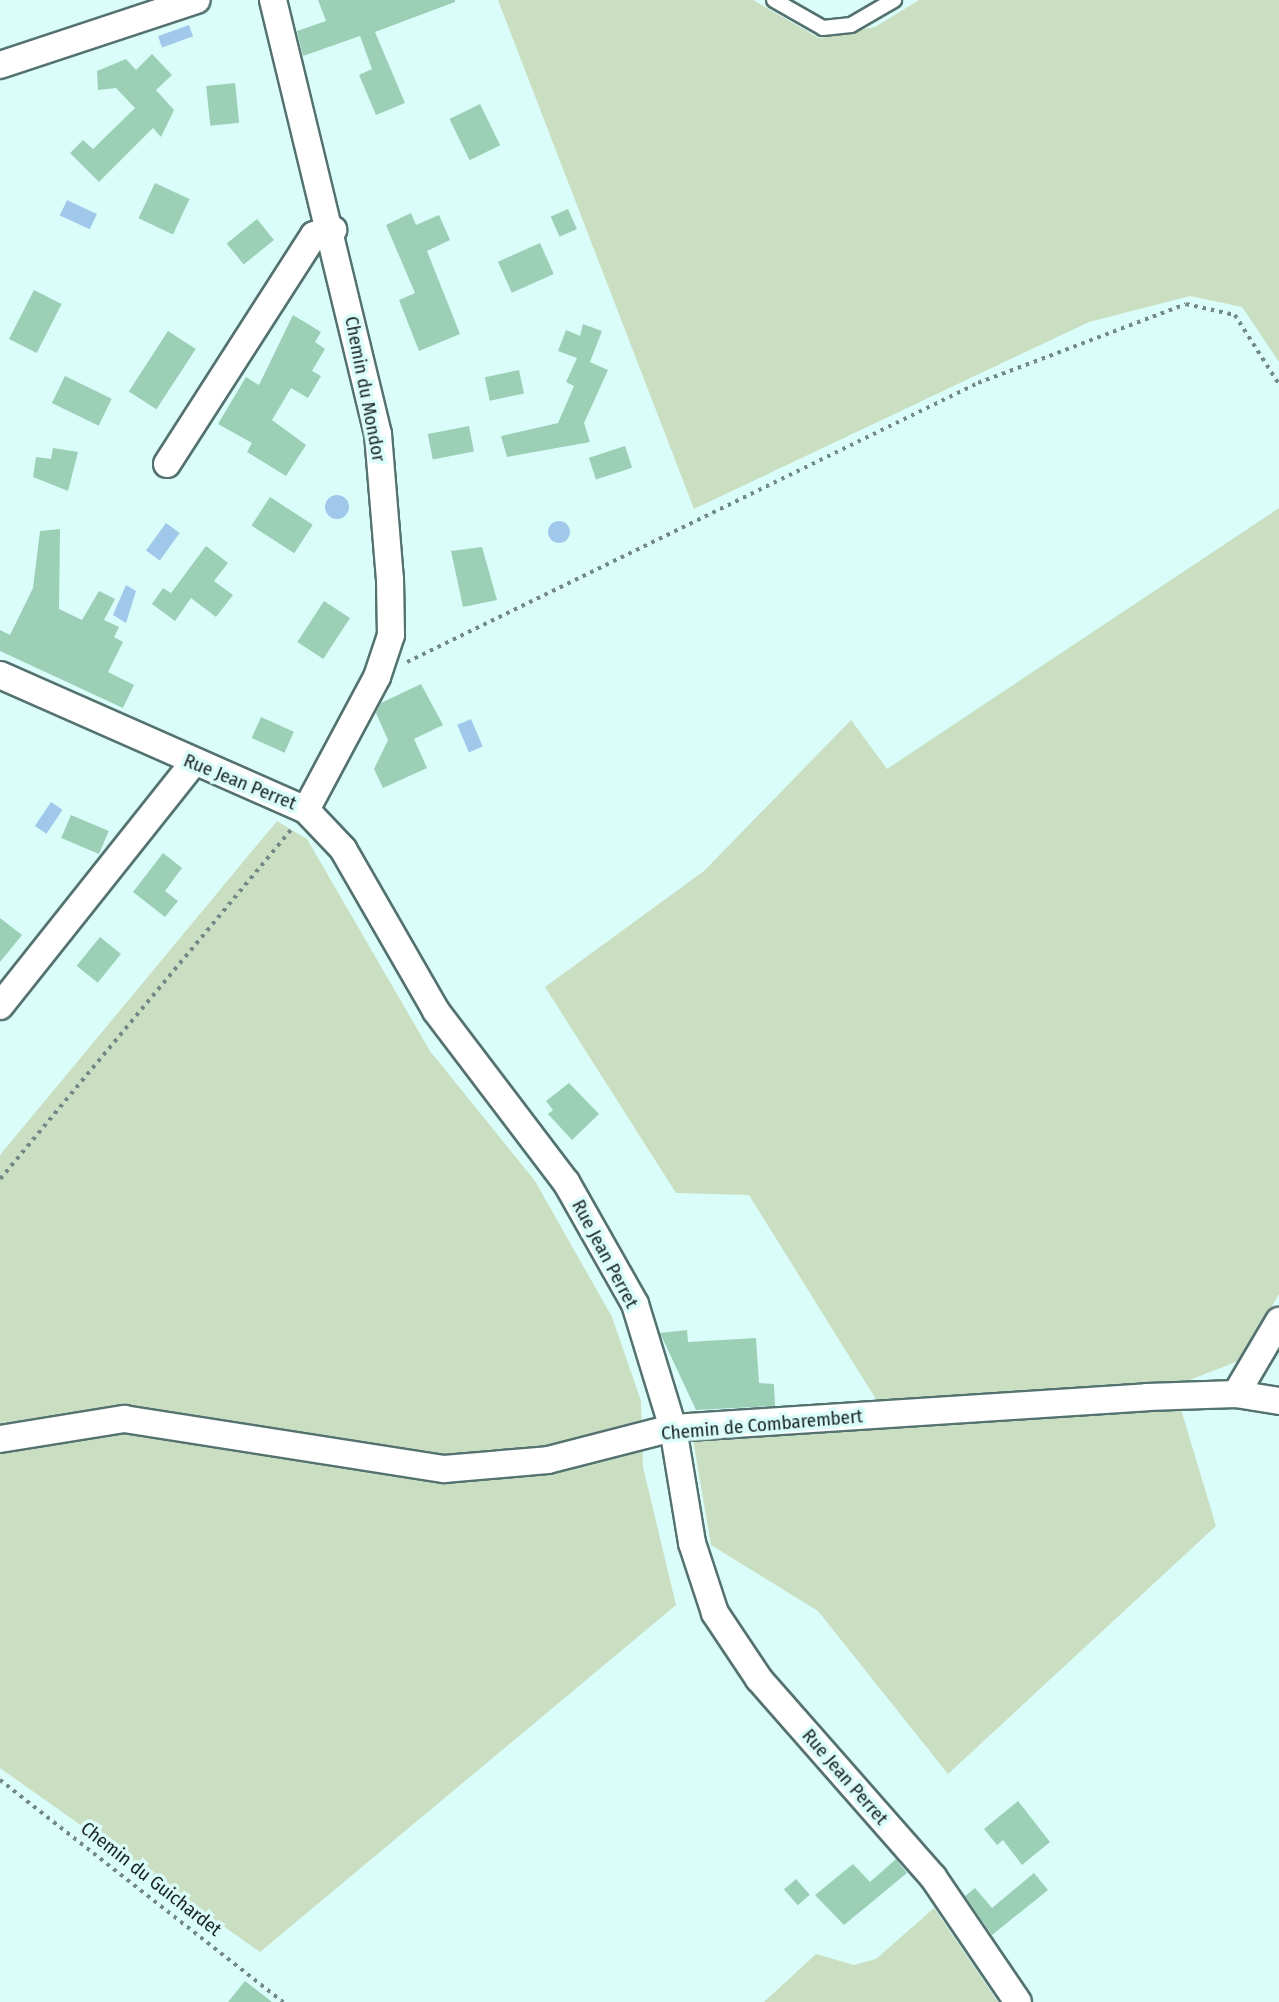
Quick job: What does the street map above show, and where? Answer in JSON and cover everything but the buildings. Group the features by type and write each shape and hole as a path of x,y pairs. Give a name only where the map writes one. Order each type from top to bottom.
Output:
{"street":[{"path":"0,65 197,0"},
{"name":"Chemin du Mondor","path":"273,0 332,230 378,434 391,635 377,677 306,810"},
{"path":"167,464 314,235 332,230"},
{"name":"Rue Jean Perret","path":"0,675 193,764 306,810 343,849 436,1011 566,1182 635,1304 673,1429 692,1543 715,1613 759,1679 933,1877 1018,2002"},
{"path":"0,1006 193,764"},
{"path":"1236,1394 1279,1321"},
{"name":"Chemin de Combarembert","path":"0,1439 124,1419 444,1469 548,1460 673,1429 1236,1394 1279,1401"}],"lane":[{"path":"774,0 823,28 851,25 894,0"}],"path":[{"path":"377,677 978,383 1186,304 1235,315 1279,384"},
{"path":"0,1179 306,810"},
{"name":"Chemin du Guichardet","path":"0,1780 283,2002"}],"green space":[{"path":"498,0 753,0 819,38 875,27 919,0 1279,0 1279,362 1242,307 1190,296 1089,322 694,509"},
{"path":"1279,508 1279,1294 1241,1360 1174,1386 1216,1526 948,1774 818,1611 711,1545 693,1440 892,1425 749,1195 676,1193 545,987 704,871 851,720 887,769"},
{"path":"277,821 307,839 430,1051 535,1181 612,1317 641,1401 643,1467 676,1605 260,1952 0,1768 0,1155"},
{"path":"934,1908 998,2002 764,2002 816,1954 854,1965 876,1959"}],"water":[{"path":"189,25 193,36 162,48 158,36"},
{"path":"67,200 97,214 90,229 60,215"},
{"path":"337,495 345,499 349,507 345,515 337,519 329,515 325,507 329,499"},
{"path":"559,521 569,528 570,532 563,542 559,543 549,536 548,532 555,522"},
{"path":"166,523 180,533 160,560 146,551"},
{"path":"126,585 136,591 126,623 113,615"},
{"path":"471,719 483,747 469,752 457,725"},
{"path":"51,802 63,810 46,834 35,826"}]}
